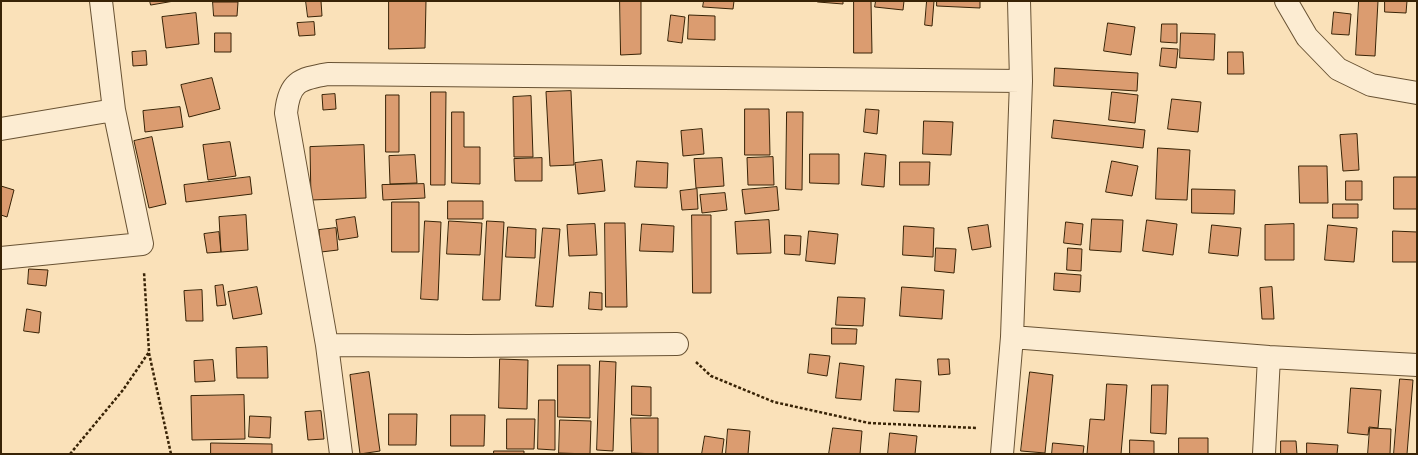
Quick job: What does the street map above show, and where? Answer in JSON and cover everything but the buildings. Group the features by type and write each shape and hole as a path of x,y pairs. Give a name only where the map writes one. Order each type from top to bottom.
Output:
{"street":[{"path":"1,258 142,244 114,110 101,1"},
{"path":"1002,454 1012,337 1020,81 1019,1"},
{"path":"1286,1 1307,37 1338,68 1371,85 1417,93"},
{"path":"341,454 327,345 286,113 288,98 293,87 305,78 328,74 1020,81"},
{"path":"1,129 114,110"},
{"path":"1012,337 1269,358 1417,365"},
{"path":"327,345 469,346 678,344"},
{"path":"1264,454 1269,358"}],"path":[{"path":"142,244 149,352 171,454"},
{"path":"678,344 710,376 774,402 869,423 1004,429"},
{"path":"70,454 124,390 149,352"}]}
